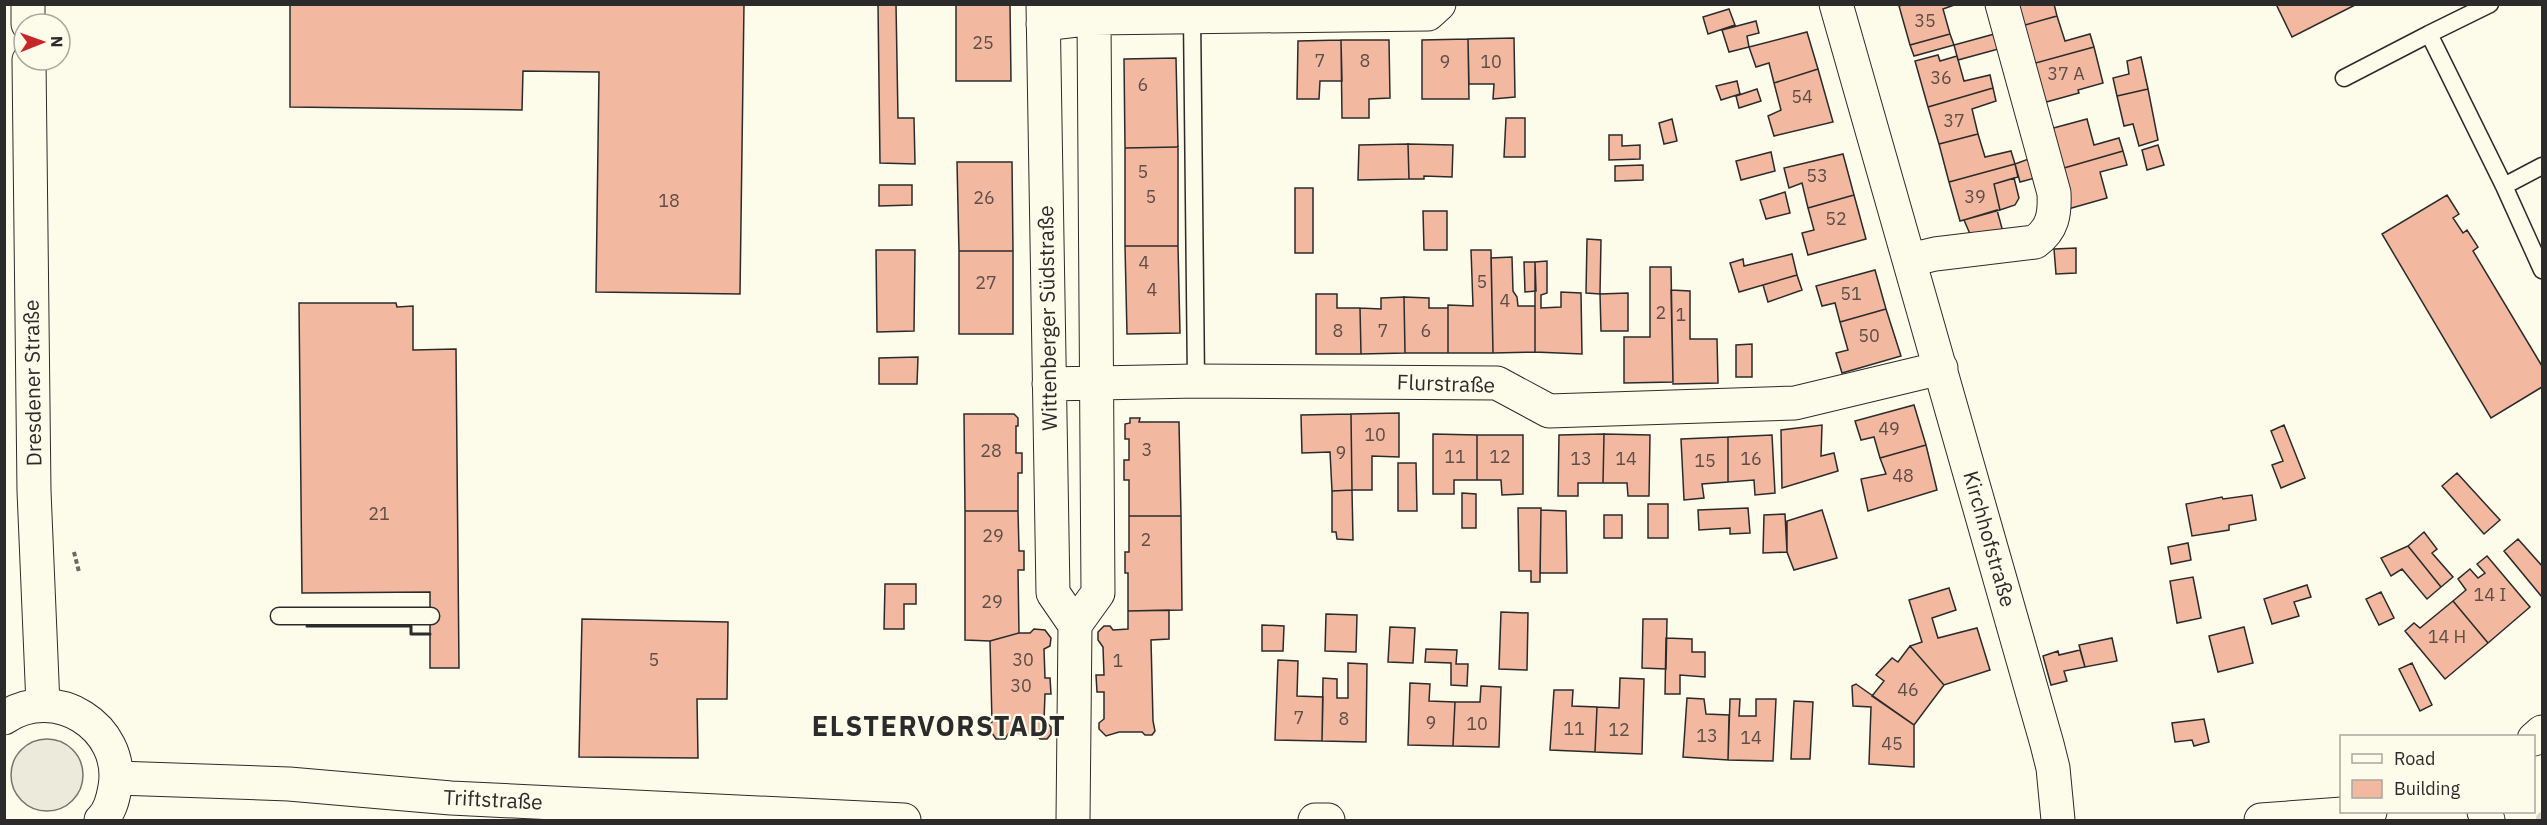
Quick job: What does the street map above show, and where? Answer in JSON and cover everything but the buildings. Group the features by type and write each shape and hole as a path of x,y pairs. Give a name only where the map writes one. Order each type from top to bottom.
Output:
{"street":[{"path":"1043,14 1094,18 1428,14 1439,4"},
{"name":"Kirchhofstraße","path":"1836,4 2051,760 2058,820"},
{"path":"1910,260 1935,254 2035,242 2046,234 2051,225 2055,208 2054,193 2002,4"},
{"name":"Wittenberger Südstraße","path":"1043,14 1053,593 1075,625"},
{"path":"1073,820 1075,625 1098,593 1094,18"},
{"name":"Dresdener Straße","path":"29,72 34,491 43,705"},
{"name":"Flurstraße","path":"1049,384 1196,381 1497,383 1549,411 1796,403 1941,368"},
{"path":"4,718 24,708 43,705 71,710 95,726 111,749 116,763 117,778 114,798 101,820"},
{"name":"Triftstraße","path":"117,778 289,784 451,798 904,820"},
{"path":"2261,820 2356,813"},
{"path":"1316,820 1328,820"}],"lane":[{"path":"2344,78 2490,4"},
{"path":"1192,16 1196,381"},
{"path":"2430,34 2542,270"},
{"path":"2504,186 2542,166"},
{"path":"279,616 430,616"}],"shaded area":[{"path":"47,739 67,745 77,755 83,775 77,795 67,805 47,811 27,805 17,795 11,775 17,755 27,745"}],"wall":[{"path":"307,626 411,626 411,634 430,634"}],"district":[{"name":"ELSTERVORSTADT","path":"939,727"}]}
